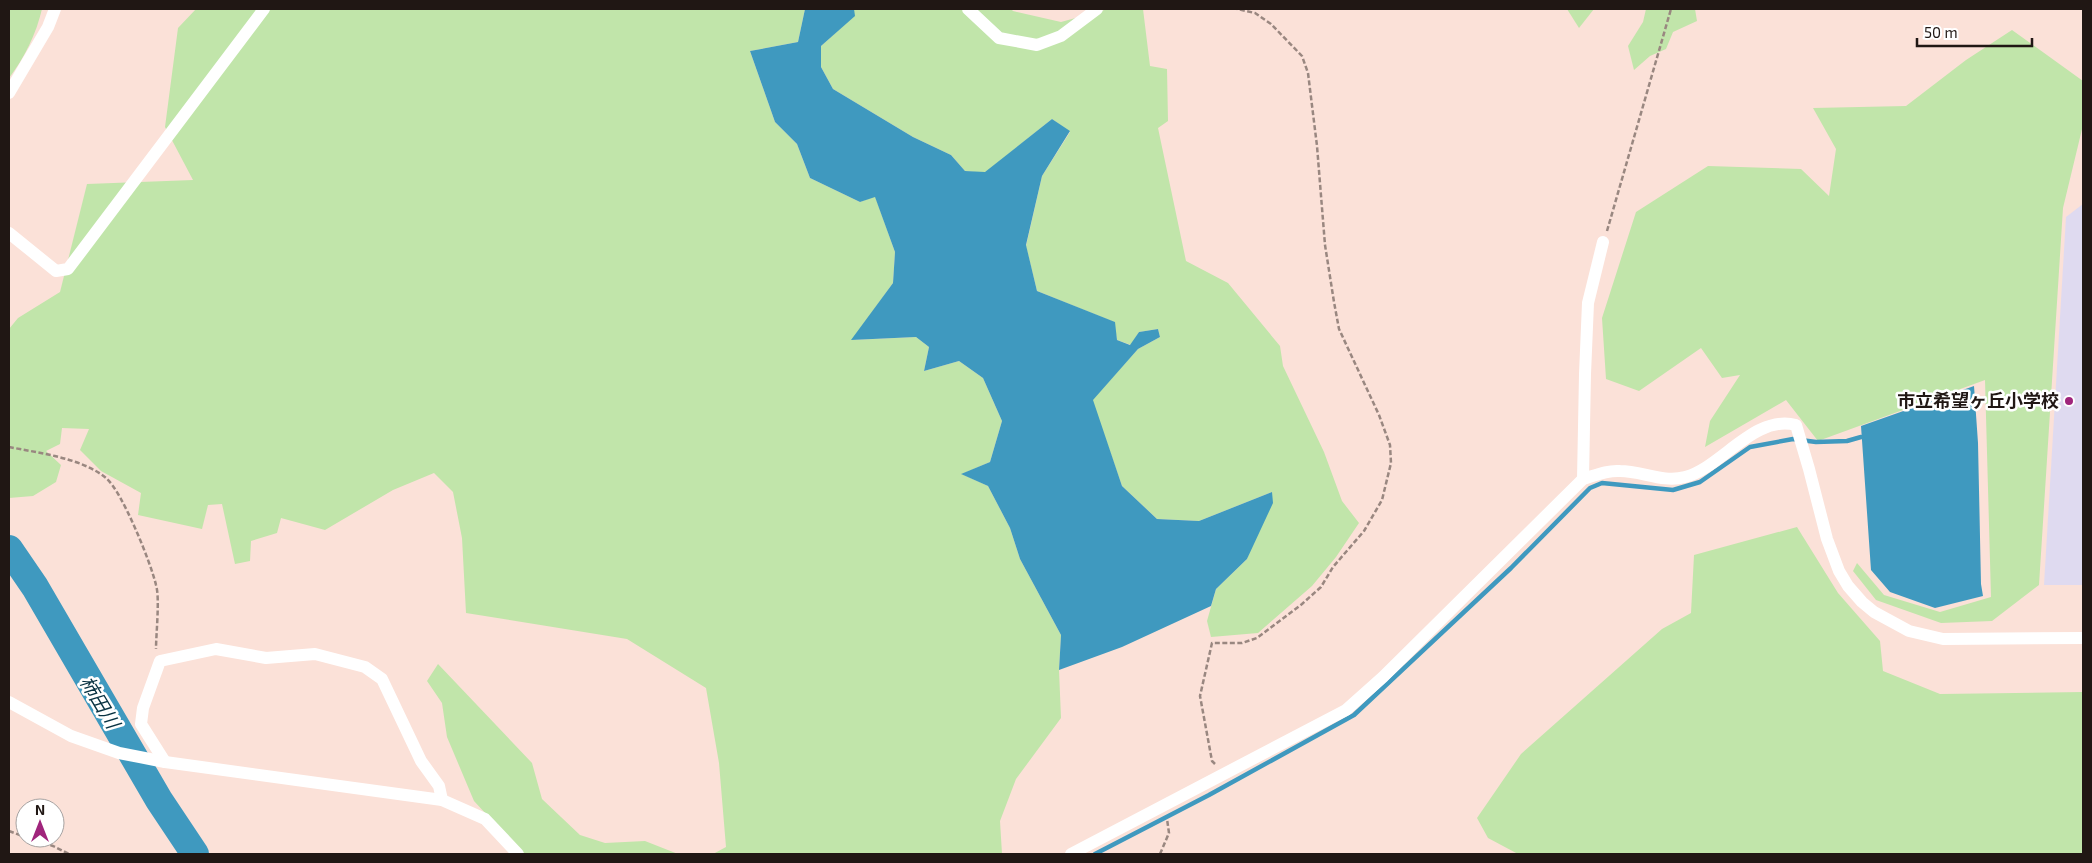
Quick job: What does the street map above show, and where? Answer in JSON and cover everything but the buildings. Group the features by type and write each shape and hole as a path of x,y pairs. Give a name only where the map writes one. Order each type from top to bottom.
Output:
{"street":[{"path":"9,93 48,27 55,9"},
{"path":"9,233 56,271 68,269 264,9"},
{"path":"968,9 999,38 1037,45 1061,36 1097,9"},
{"path":"1583,480 1588,303 1603,242"},
{"path":"1071,854 1346,710 1383,677 1583,480 1602,472 1621,470 1669,479 1685,477 1699,471 1749,435 1784,422 1796,425 1802,450 1810,469 1827,539 1839,571 1848,586 1874,612 1909,631 1943,639 2083,638"},
{"path":"165,762 141,724 143,708 160,661 216,649 266,658 315,654 364,667 382,679 421,761 439,786 442,800"},
{"path":"9,702 71,736 119,753 165,762 442,800 485,819 518,854"}],"path":[{"path":"1225,775 1212,761 1200,696 1212,643 1242,643 1257,638 1321,587 1333,567 1364,531 1382,500 1390,463 1390,445 1379,415 1340,329 1336,311 1324,244 1317,146 1308,73 1302,56 1271,24 1255,13 1237,9"},
{"path":"1603,242 1671,9"},
{"path":"9,447 80,464 107,478 120,498 157,586 156,650 160,661"},
{"path":"1160,854 1167,841 1169,822"},
{"path":"57,848 69,854"}],"shaded area":[{"name":"市立希望ヶ丘小学校","path":"2083,204 2083,585 2044,585 2066,217"}],"green space":[{"path":"9,9 42,9 29,45 9,78"},
{"path":"196,9 805,9 798,42 750,51 775,122 797,144 810,178 860,202 875,196 895,252 893,283 852,340 916,337 929,347 924,371 959,361 983,378 1002,421 990,462 962,474 988,486 1010,528 1020,559 1061,635 1059,670 1061,718 1016,779 1000,821 1002,854 713,854 726,847 719,763 706,688 627,639 466,613 462,538 453,492 434,473 393,490 325,530 281,518 277,533 251,541 250,561 235,564 222,504 208,505 202,529 138,515 141,493 101,471 80,450 89,429 62,428 60,444 46,451 61,465 56,482 33,496 9,498 9,329 18,318 60,292 87,184 193,180 165,127 178,28"},
{"path":"854,9 1011,9 1061,22 1108,9 1143,9 1150,66 1167,69 1168,121 1158,128 1186,261 1228,283 1280,346 1283,366 1324,452 1342,501 1359,523 1336,557 1312,586 1258,633 1211,637 1207,621 1216,589 1247,559 1272,492 1199,521 1157,519 1122,486 1092,400 1138,349 1160,337 1158,329 1139,332 1131,345 1117,340 1114,322 1037,291 1026,246 1042,176 1070,132 1052,119 985,173 965,171 951,155 913,137 833,89 821,67 821,46 854,16"},
{"path":"1567,9 1594,9 1579,28"},
{"path":"1646,9 1695,9 1697,21 1673,32 1666,49 1650,56 1634,70 1628,46 1643,22"},
{"path":"2012,30 2083,81 2083,125 2063,208 2039,585 1992,621 1941,623 1876,600 1853,571 1857,563 1884,595 1940,612 1991,597 1985,380 1818,441 1786,400 1705,447 1710,421 1740,375 1722,378 1701,348 1639,391 1606,379 1602,318 1636,212 1708,166 1801,169 1829,196 1836,149 1813,108 1906,106 1966,60"},
{"path":"1797,527 1838,593 1880,641 1883,671 1940,694 2083,692 2083,854 1518,854 1488,838 1477,818 1521,754 1662,629 1691,613 1694,555"},
{"path":"438,664 532,763 542,799 580,835 605,843 645,841 678,854 523,854 474,801 447,737 442,703 427,681"}],"water":[{"path":"805,9 854,9 855,16 821,46 821,67 833,89 913,137 951,155 965,171 985,172 1052,119 1070,131 1042,176 1026,245 1037,291 1115,322 1117,340 1130,345 1139,332 1158,329 1160,337 1138,349 1093,400 1122,486 1157,519 1199,521 1272,492 1273,503 1247,559 1216,589 1211,606 1122,647 1059,670 1061,635 1020,559 1010,528 988,486 961,474 990,462 1002,421 983,378 959,361 924,371 929,347 916,337 851,340 893,283 895,252 875,197 860,202 810,178 797,144 775,122 750,51 798,42"},
{"path":"1974,386 1978,443 1981,584 1983,596 1935,608 1890,592 1871,570 1861,426"}],"waterway":[{"path":"1095,854 1209,795 1354,715 1511,568 1590,488 1602,483 1673,490 1700,482 1750,447 1793,439 1816,442 1847,441 1861,437"},
{"name":"柿田川","path":"9,549 35,587 159,800 195,854"}],"place":[{"name":"市立希望ヶ丘小学校","path":"2069,401"}]}
